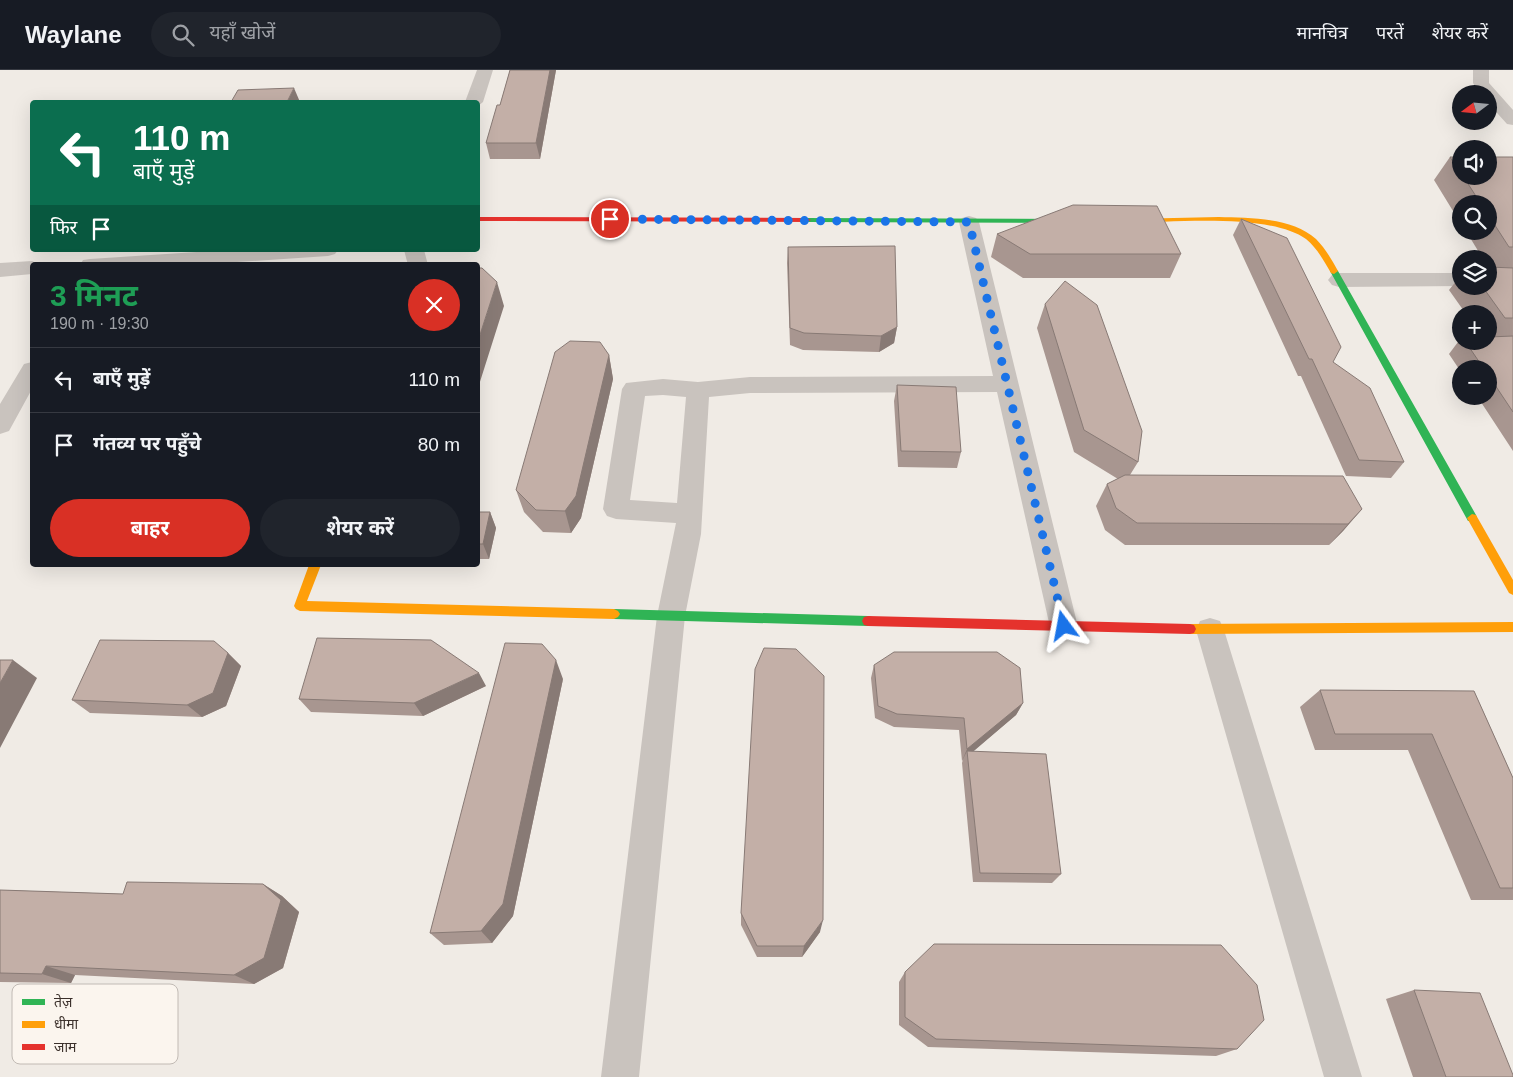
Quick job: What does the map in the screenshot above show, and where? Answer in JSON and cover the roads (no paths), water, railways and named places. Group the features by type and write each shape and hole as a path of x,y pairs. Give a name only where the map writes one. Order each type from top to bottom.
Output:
{"street":[{"path":"475,100 485,70"},
{"path":"1482,70 1482,85"},
{"path":"1498,104 1513,120"},
{"path":"480,219 1079,221"},
{"path":"1118,221 1278,224 1301,232 1319,248 1340,280 1513,590"},
{"path":"969,222 1064,626"},
{"path":"142,262 297,252"},
{"path":"0,270 30,268"},
{"path":"1340,280 1452,280"},
{"path":"0,425 30,373"},
{"path":"689,514 616,509 634,389 663,387 698,390 750,385 1007,384"},
{"path":"620,1077 671,616 688,534 698,390"},
{"path":"314,567 300,606 1210,630 1513,627"},
{"path":"1210,630 1343,1077"}]}
